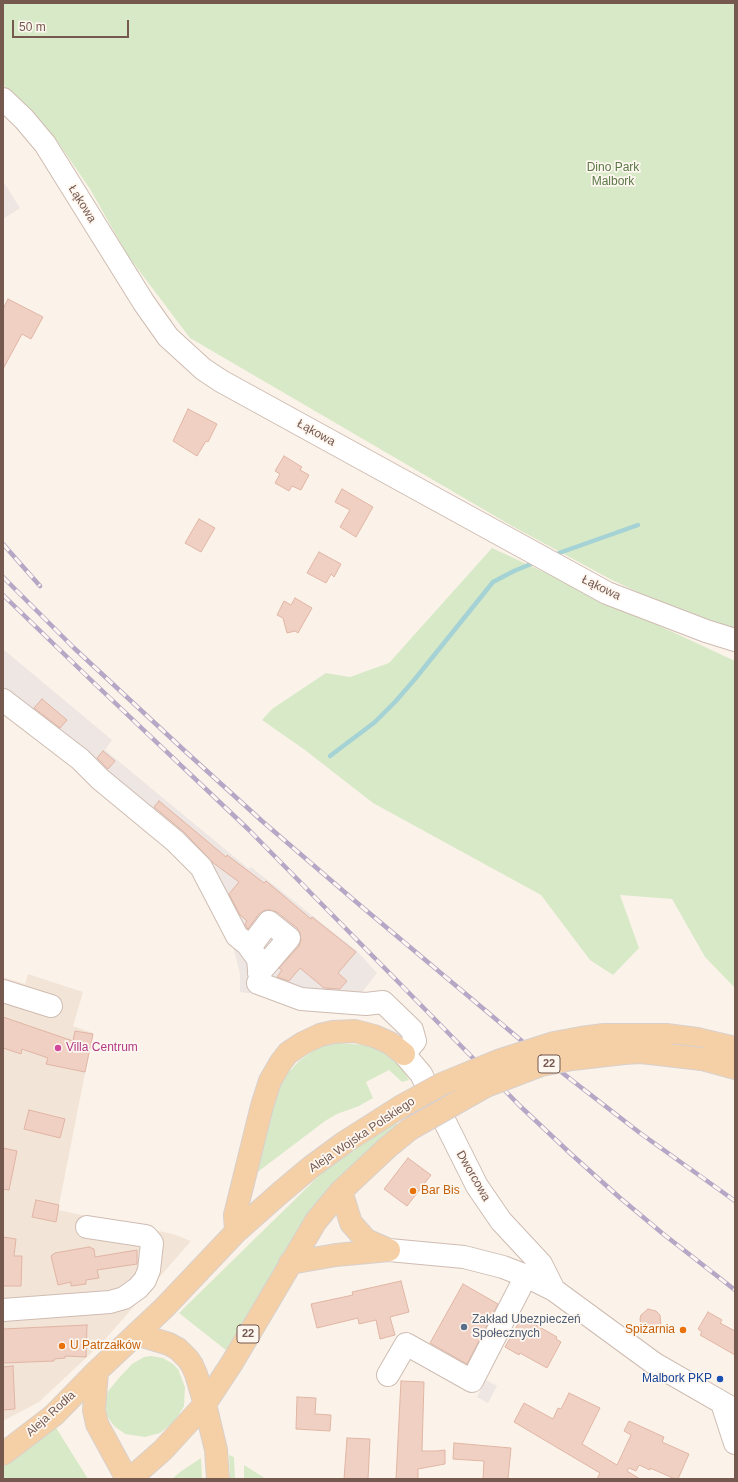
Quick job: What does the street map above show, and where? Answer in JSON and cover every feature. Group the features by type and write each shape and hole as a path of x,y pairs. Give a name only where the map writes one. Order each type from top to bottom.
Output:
{"main road":[{"path":"236,1232 235,1215 262,1106 270,1081 288,1053 303,1043 320,1035 333,1032 355,1032 374,1036 390,1044 404,1054"},
{"name":"Aleja Wojska Polskiego","path":"136,1334 168,1304 236,1232 311,1167 400,1107 442,1084 498,1061 554,1044 604,1035 666,1035 697,1039 735,1048"},
{"name":"Aleja Wojska Polskiego","path":"204,1404 232,1363 316,1221 342,1191 388,1147 410,1129 486,1086 541,1065 572,1059 624,1053 649,1053 702,1059 735,1068"},
{"path":"342,1191 351,1223 366,1240 389,1250"},
{"path":"290,1263 336,1255 389,1250"},
{"path":"136,1334 169,1344 178,1349 188,1359 196,1374 216,1450 218,1479"},
{"name":"22","path":"97,1371 136,1334"},
{"path":"97,1371 94,1410 97,1424 129,1479"},
{"name":"Aleja Rodła","path":"7,1448 54,1415 97,1371"},
{"name":"22","path":"129,1479 163,1450 204,1404"}],"street":[{"name":"Łąkowa","path":"3,99 24,119 45,144 144,303 168,337 203,369 221,381 608,593 706,631 735,640"},
{"path":"3,700 80,759 100,779 175,841 201,867 237,936 250,947 258,959 260,980 258,983 301,999 366,1004 382,1002 412,1030 415,1041 404,1054"},
{"path":"250,947 269,922 289,938 259,973"},
{"path":"3,991 51,1006"},
{"name":"Dworcowa","path":"404,1054 421,1074 477,1186 501,1221 541,1264 554,1290"},
{"path":"3,1310 110,1302 124,1298 138,1288 145,1280 149,1270 152,1242 146,1236 87,1227"},
{"name":"Dworcowa","path":"389,1250 464,1257 494,1264 526,1276 554,1290 655,1364 728,1406 735,1444"},
{"path":"388,1375 406,1344 472,1381 526,1276"}],"shaded area":[{"path":"3,181 20,208 3,219"},
{"path":"3,649 112,740 105,750 249,869 251,867 357,951 377,973 352,1005 330,1004 240,992 240,974 232,942 191,866 3,707"},
{"path":"28,974 83,992 73,1026 93,1033 58,1210 173,1234 191,1241 102,1343 39,1402 3,1421 3,977 25,984"},
{"path":"486,1380 497,1386 488,1403 477,1397"}],"green space":[{"name":"Dino Park Malbork","path":"3,3 735,3 735,630 646,596 610,579 512,526 190,338 128,256 90,189 55,138 19,98 3,85"},
{"path":"492,548 735,661 735,988 705,957 672,899 620,895 639,948 613,975 590,960 541,895 373,803 305,750 262,720 272,709 326,673 350,677 389,663"},
{"path":"339,1043 365,1045 388,1054 397,1060 409,1080 402,1082 389,1070 366,1082 373,1098 325,1121 255,1174 269,1116 278,1091 288,1073 299,1061 323,1045"},
{"path":"395,1120 398,1126 378,1141 349,1168 322,1198 287,1248 227,1351 179,1313 323,1172 342,1156"},
{"path":"151,1356 163,1358 178,1369 185,1387 184,1406 175,1421 160,1433 145,1437 125,1434 114,1426 107,1416 105,1398 109,1390 132,1364 144,1357"},
{"path":"55,1426 88,1479 3,1479 3,1466"},
{"path":"229,1455 234,1457 235,1479 230,1479"},
{"path":"201,1458 202,1479 172,1479 180,1472"},
{"path":"244,1465 266,1479 244,1479"}],"building":[{"path":"8,299 43,317 31,339 22,334 3,369 3,309"},
{"path":"188,409 217,424 208,442 206,441 197,456 173,441"},
{"path":"284,456 302,467 300,470 309,475 301,490 292,486 289,491 275,483 280,474 275,471"},
{"path":"342,489 373,507 356,537 340,527 350,510 335,502"},
{"path":"199,519 215,528 201,552 185,543"},
{"path":"319,552 341,564 334,577 331,574 326,583 307,573"},
{"path":"295,598 312,608 298,633 295,631 287,633 283,618 277,615 284,601 291,605"},
{"path":"42,699 67,720 60,728 34,708"},
{"path":"103,751 115,761 108,769 97,758"},
{"path":"159,801 226,857 227,855 264,883 266,881 311,919 312,917 356,952 338,973 347,981 340,989 324,988 300,968 289,981 277,977 282,970 279,968 299,946 301,940 300,933 297,928 277,912 265,910 259,914 248,929 245,924 247,921 240,915 229,894 239,882 212,862 184,832 154,807"},
{"path":"3,1017 73,1041 75,1031 93,1034 85,1072 46,1064 48,1058 22,1049 21,1054 3,1048"},
{"path":"29,1110 65,1119 60,1138 24,1129"},
{"path":"3,1148 17,1151 9,1190 3,1189"},
{"path":"408,1158 431,1175 407,1206 384,1189"},
{"path":"36,1200 59,1205 56,1222 32,1217"},
{"path":"3,1237 16,1239 14,1256 22,1256 21,1286 3,1286"},
{"path":"89,1247 94,1249 95,1257 137,1250 137,1264 97,1270 99,1278 86,1280 86,1284 71,1286 71,1282 58,1285 51,1256 55,1253"},
{"path":"401,1281 409,1312 390,1317 395,1335 380,1339 376,1320 359,1324 358,1318 317,1328 311,1304 353,1295 352,1292"},
{"name":"Zakład Ubezpieczeń Społecznych","path":"463,1284 498,1304 467,1364 430,1343"},
{"path":"648,1309 656,1311 660,1315 661,1327 658,1331 649,1331 641,1326 641,1315"},
{"path":"708,1312 722,1320 720,1323 735,1331 735,1355 700,1335 702,1332 698,1329"},
{"path":"522,1317 557,1337 556,1339 561,1342 547,1368 520,1353 519,1355 505,1347"},
{"path":"87,1325 86,1357 65,1356 65,1358 54,1359 54,1361 3,1363 3,1329"},
{"path":"13,1366 15,1409 3,1410 3,1367"},
{"path":"401,1381 424,1382 422,1451 445,1450 445,1464 418,1469 418,1479 396,1479"},
{"path":"569,1393 600,1408 582,1444 617,1465 631,1435 624,1431 629,1421 664,1437 662,1442 689,1454 678,1479 639,1465 636,1471 629,1468 627,1471 640,1479 597,1479 600,1473 514,1422 524,1403 553,1419 558,1408 561,1409"},
{"path":"297,1397 316,1398 315,1414 331,1415 330,1431 296,1429"},
{"path":"347,1438 370,1439 368,1479 344,1479"},
{"path":"454,1443 511,1448 508,1479 483,1479 484,1461 453,1459"}],"waterway":[{"path":"559,553 638,525"},
{"path":"330,756 375,722 395,702 493,582 531,564"}],"railway":[{"path":"3,544 40,586"},
{"path":"3,577 74,648 186,752 262,821 355,901 529,1047 640,1133 735,1201"},
{"path":"3,595 248,829 520,1106 619,1197 735,1290"}],"place":[{"name":"Villa Centrum","path":"58,1048"},
{"name":"Bar Bis","path":"413,1191"},
{"name":"Zakład Ubezpieczeń Społecznych","path":"464,1327"},
{"name":"Spiżarnia","path":"683,1330"},
{"name":"U Patrzałków","path":"62,1346"},
{"name":"Malbork PKP","path":"720,1379"}]}
